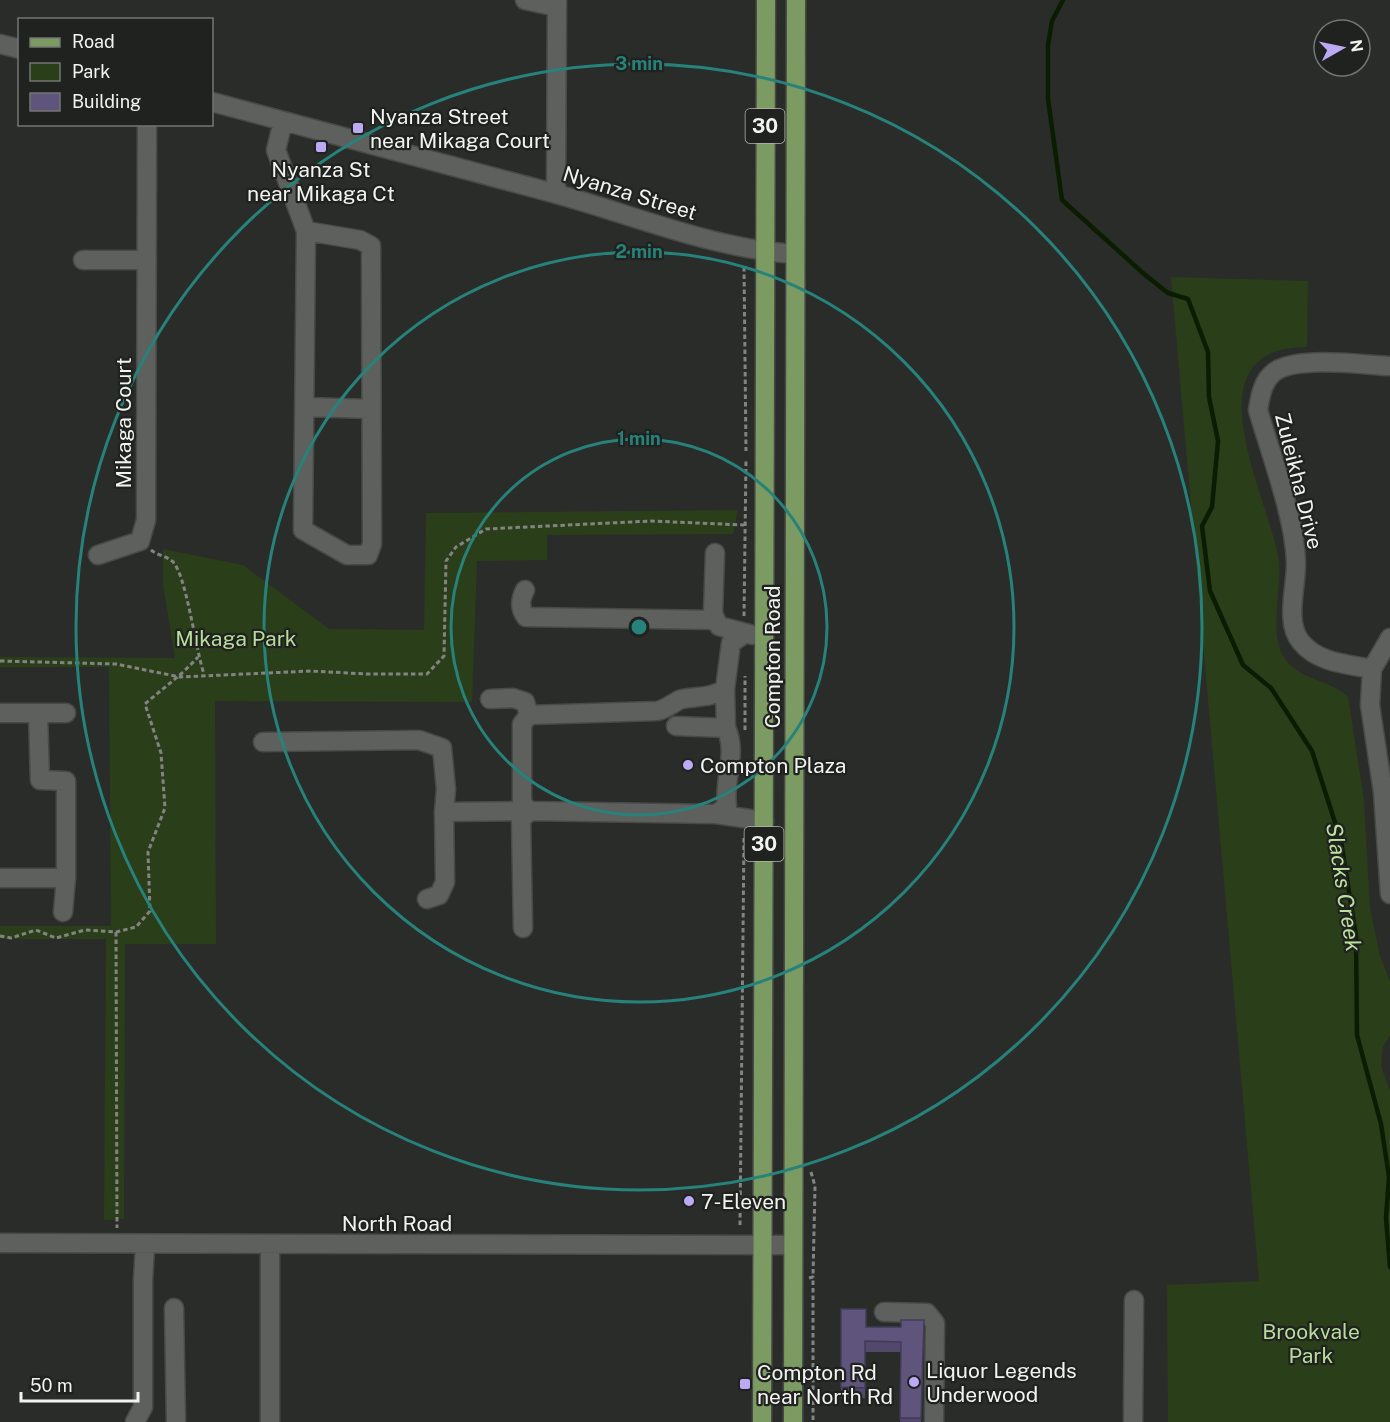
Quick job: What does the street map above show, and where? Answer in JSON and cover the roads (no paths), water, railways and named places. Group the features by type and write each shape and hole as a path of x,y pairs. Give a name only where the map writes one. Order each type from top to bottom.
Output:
{"main road":[{"name":"Compton Road","path":"762,1422 766,0"},
{"name":"Compton Road","path":"793,1422 796,0"}],"street":[{"path":"525,0 557,3 556,194"},
{"path":"0,44 18,48"},
{"name":"Nyanza Street","path":"213,102 556,194 705,240 765,252 794,254"},
{"path":"284,121 276,150 306,231 303,530 347,555 368,555 372,544 371,246 360,240 306,231"},
{"name":"Mikaga Court","path":"98,555 140,541 146,520 147,126"},
{"path":"83,260 145,260"},
{"name":"Zuleikha Drive","path":"1372,669 1318,658 1299,641 1292,619 1297,577 1295,545 1258,410 1262,390 1271,373 1287,365 1303,362 1390,366"},
{"path":"304,407 371,409"},
{"path":"715,553 713,614 719,626 744,634 764,637"},
{"path":"525,590 520,599 521,611 526,617 716,620"},
{"path":"716,814 727,806 725,790 732,755 726,728 725,689 731,643 744,634"},
{"path":"1390,638 1372,669 1370,705 1383,792 1390,890"},
{"path":"529,715 657,711 669,708 679,699 714,696 725,689"},
{"path":"490,699 513,698 525,702 529,715"},
{"path":"0,713 66,713"},
{"path":"38,713 39,780 66,781 66,878 63,912"},
{"path":"529,715 522,724 522,803 529,811"},
{"path":"676,726 726,728"},
{"path":"263,742 419,740 442,748 447,789 444,812 445,882 439,895 427,899"},
{"path":"523,928 521,820 529,811"},
{"path":"444,812 716,814 764,821"},
{"path":"0,878 66,878"},
{"name":"North Road","path":"0,1243 793,1245"},
{"path":"135,1422 143,1407 145,1245"},
{"path":"270,1245 270,1422"},
{"path":"1133,1422 1134,1300"},
{"path":"174,1308 176,1422"},
{"path":"884,1312 927,1313 935,1323 934,1422"}],"waterway":[{"name":"Slacks Creek","path":"1063,0 1052,21 1048,45 1048,99 1062,200 1168,293 1188,299 1208,352 1209,397 1218,441 1212,507 1202,526 1210,591 1243,665 1271,688 1312,751 1341,841 1356,936 1357,1035 1381,1124 1389,1177 1386,1218 1390,1267"}],"place":[{"name":"Nyanza Street near Mikaga Court","path":"358,128"},
{"name":"Nyanza St near Mikaga Ct","path":"321,147"},
{"name":"Compton Plaza","path":"688,765"},
{"name":"7-Eleven","path":"689,1201"},
{"name":"Liquor Legends Underwood","path":"914,1382"},
{"name":"Compton Rd near North Rd","path":"745,1384"}],"park label":[{"name":"Mikaga Park","path":"236,638"},
{"name":"Brookvale Park","path":"1311,1343"}]}
